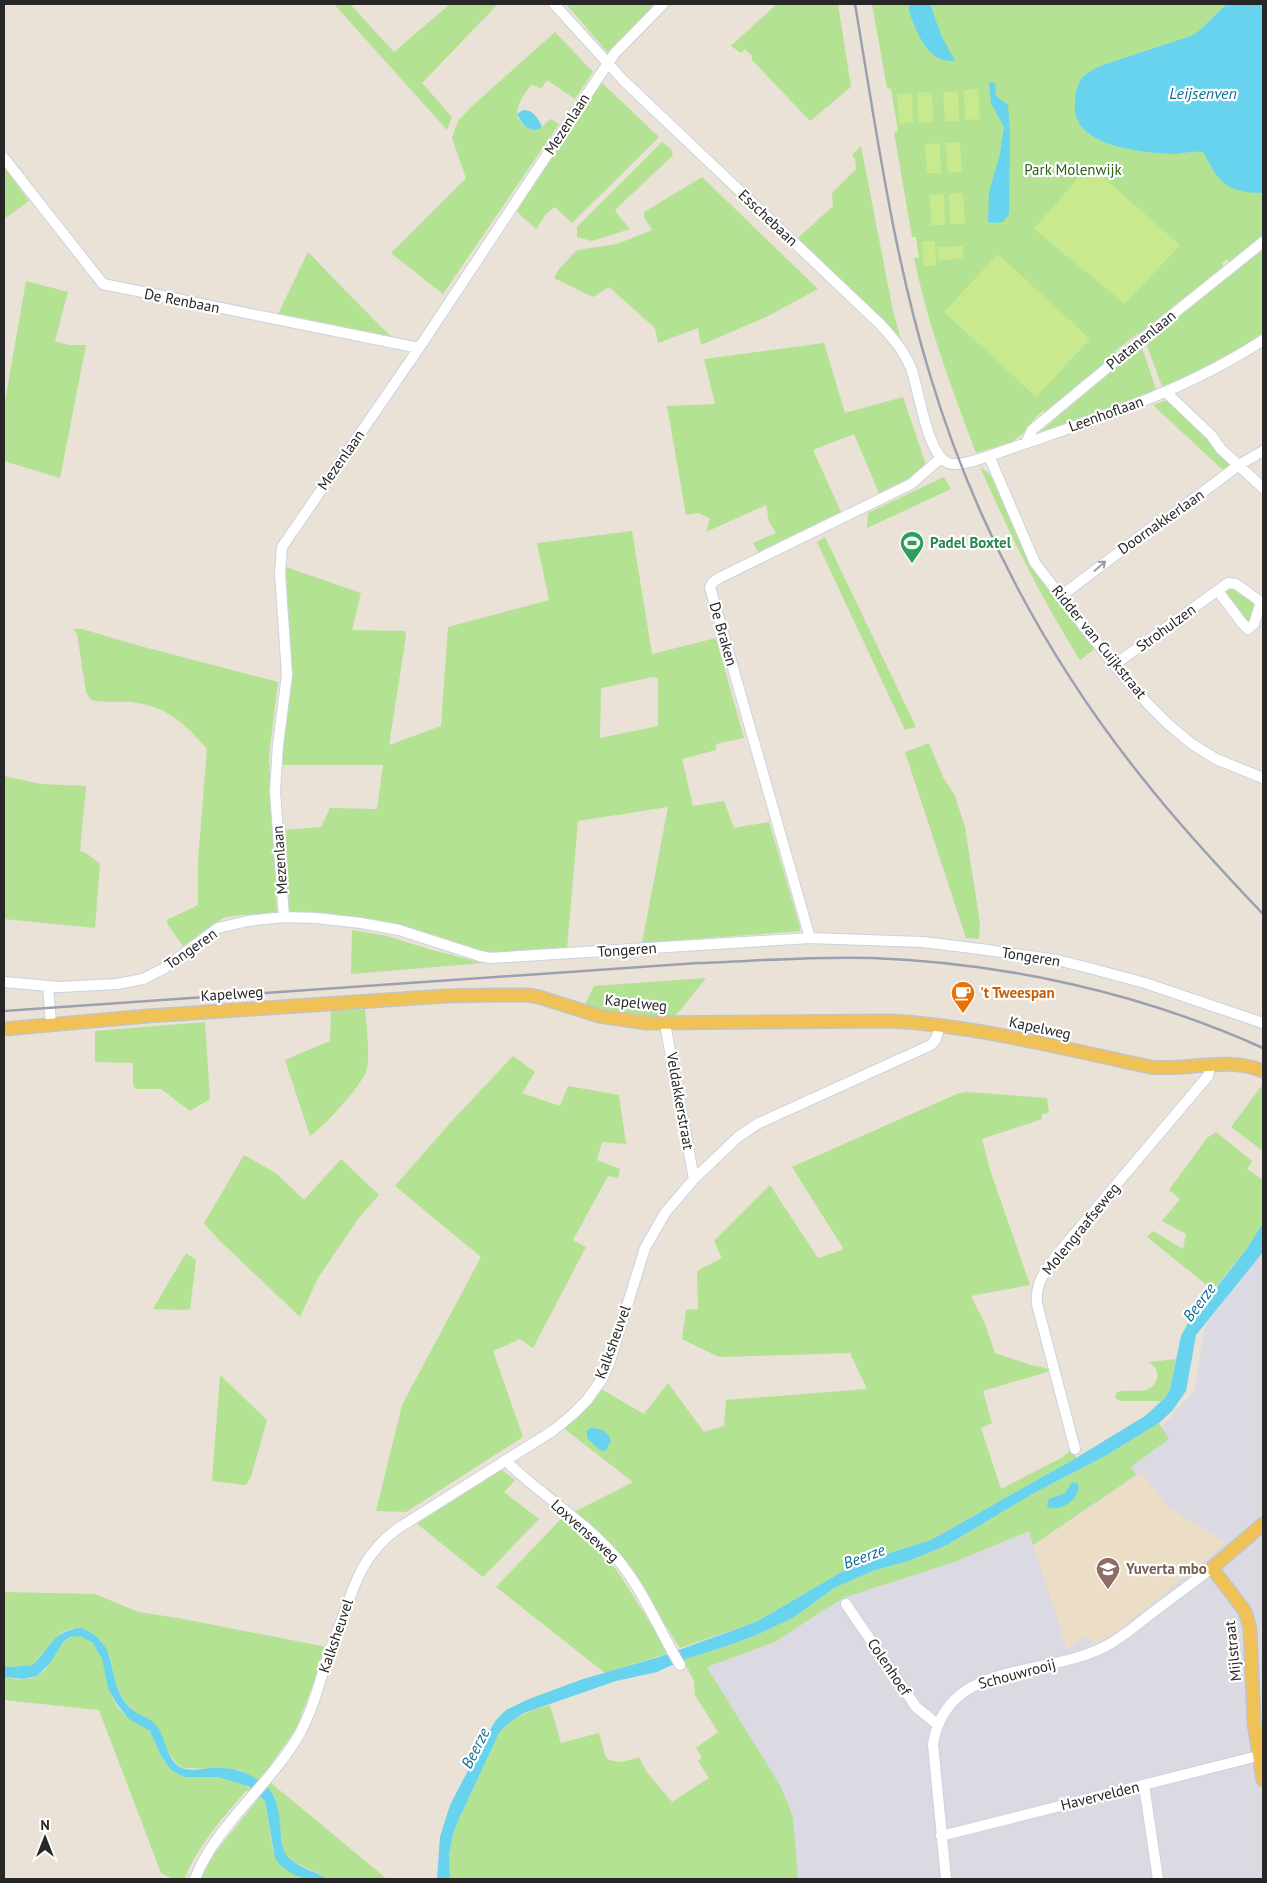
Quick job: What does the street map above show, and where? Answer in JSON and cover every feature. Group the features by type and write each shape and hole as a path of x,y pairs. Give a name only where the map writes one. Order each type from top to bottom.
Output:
{"main road":[{"name":"Kapelweg","path":"4,1029 437,996 516,994 546,998 599,1016 647,1023 891,1021 940,1025 1150,1067 1165,1068 1210,1064 1235,1065 1263,1072"},
{"path":"1212,1568 1263,1524"},
{"name":"Mijlstraat","path":"1212,1568 1245,1611 1250,1628 1254,1723 1263,1780"}],"street":[{"name":"Esschebaan","path":"554,4 607,65 896,341 911,369 932,444 941,458"},
{"name":"Mezenlaan","path":"284,917 276,791 278,745 286,675 280,573 282,547 419,348 607,65 615,54 663,4"},
{"name":"De Renbaan","path":"4,158 103,284 419,348"},
{"name":"Platanenlaan","path":"1026,443 1032,430 1263,242"},
{"name":"Leenhoflaan","path":"941,458 952,464 989,456 1168,391 1209,372 1263,340"},
{"path":"1168,391 1171,397 1211,434 1221,449 1263,488"},
{"name":"Doornakkerlaan","path":"1061,596 1122,549 1239,465 1263,450"},
{"name":"Ridder van Cuijkstraat","path":"989,456 1035,563 1114,665 1154,711 1192,744 1223,762 1263,778"},
{"name":"De Braken","path":"810,938 710,587 720,577 911,484 941,458"},
{"name":"Strohulzen","path":"1114,665 1218,590 1228,583 1232,582 1261,602 1254,624 1248,629 1242,624 1218,590"},
{"name":"Tongeren","path":"4,982 48,986 117,984 142,979 163,969 218,928 248,921 284,917 340,920 371,924 399,930 490,958 810,938 923,942 1057,960 1145,983 1263,1023"},
{"path":"48,986 51,1024"},
{"name":"Veldakkerstraat","path":"666,1024 694,1179"},
{"name":"Kalksheuvel","path":"195,1879 205,1857 300,1733 321,1681 356,1579 370,1555 386,1537 397,1529 554,1430 572,1415 596,1389 608,1364 646,1248 665,1213 694,1179 746,1130 930,1045 936,1039 940,1025"},
{"name":"Molengraafseweg","path":"1075,1449 1037,1304 1037,1288 1040,1279 1055,1257 1208,1076 1210,1064"},
{"name":"Loxvenseweg","path":"505,1460 521,1476 580,1523 611,1552 631,1576 643,1595 680,1664"},
{"name":"Schouwrooij","path":"946,1879 933,1744 937,1724 950,1705 967,1689 989,1680 1074,1659 1098,1650 1115,1641 1212,1568"},
{"name":"Colenhoef","path":"846,1604 916,1707 937,1724"},
{"name":"Havervelden","path":"941,1836 1258,1756"},
{"path":"1144,1785 1158,1879"}],"shaded area":[{"path":"1263,1244 1263,1879 798,1879 793,1817 788,1805 707,1667 775,1642 846,1597 957,1561 1029,1531 1158,1431 1195,1390 1205,1327"},
{"name":"Yuverta mbo","path":"1142,1472 1167,1506 1226,1543 1113,1635 1094,1644 1087,1636 1067,1649 1033,1545"}],"green space":[{"path":"334,4 350,4 394,52 450,4 498,4 422,83 452,117 447,130"},
{"path":"566,4 656,4 608,53"},
{"path":"777,4 838,4 851,87 810,121 752,60 752,56 745,49 741,53 731,46"},
{"name":"Park Molenwijk","path":"872,4 1263,4 1263,236 1230,264 1227,259 1222,263 1224,269 1142,336 1138,333 1114,352 1120,355 1043,417 1044,410 1032,421 1029,428 1012,442 976,453 941,357 926,308 914,258 919,258 916,237 912,237 894,132 898,131 891,89 887,88"},
{"path":"555,32 593,72 575,99 547,80 541,89 532,84 525,93 517,110 519,120 524,125 535,130 540,129 551,119 559,124 443,294 391,253 466,178 452,138 458,121 471,107"},
{"path":"600,81 659,137 572,223 555,207 546,214 536,229 514,209"},
{"path":"978,89 980,119 965,120 964,90"},
{"path":"958,91 959,121 945,122 943,92"},
{"path":"932,92 933,122 919,123 917,93"},
{"path":"912,93 913,123 899,124 897,94"},
{"path":"662,142 671,149 673,155 615,210 630,229 592,241 577,237 577,227"},
{"path":"960,142 962,172 948,173 946,143"},
{"path":"940,143 941,173 927,173 925,144"},
{"path":"861,146 893,311 902,344 796,240 833,206 832,193 856,169 855,159 852,155"},
{"path":"1089,165 1180,245 1125,304 1034,229"},
{"path":"4,167 29,201 4,219"},
{"path":"702,177 818,289 768,316 701,345 698,328 658,343 655,328 609,287 593,297 554,278 559,269 577,250 617,244 652,230 644,217 644,212"},
{"path":"963,193 965,223 950,224 949,194"},
{"path":"944,194 945,225 931,225 930,195"},
{"path":"922,241 935,241 936,266 923,266"},
{"path":"1263,245 1263,335 1249,345 1163,389 1147,346 1148,342"},
{"path":"963,246 964,259 939,260 938,247"},
{"path":"308,252 380,326 392,337 278,314"},
{"path":"998,254 1090,339 1036,397 944,312"},
{"path":"26,281 68,292 55,341 68,345 86,345 60,478 4,461 4,407"},
{"path":"824,343 845,413 903,397 927,468 879,493 854,434 813,450 841,512 758,552 753,543 776,533 769,522 766,505 706,532 710,519 699,513 686,515 667,406 715,404 704,359"},
{"path":"1142,348 1157,392 1036,435 1137,350"},
{"path":"1167,400 1221,446 1232,465 1224,471 1153,405"},
{"path":"980,467 990,474 1040,577 1095,649 1080,660 1026,565"},
{"path":"944,477 951,489 867,528 868,513"},
{"path":"632,531 652,654 716,638 744,738 716,744 716,750 682,759 693,806 724,801 734,828 769,822 800,931 642,943 668,807 578,821 567,948 483,954 456,946 290,913 288,908 283,830 321,827 330,808 377,809 383,765 279,765 290,656 289,617 283,566 361,593 352,630 405,631 406,636 389,745 441,726 448,627 549,600 537,543","holes":["653,677 658,678 658,726 600,738 601,688"]},
{"path":"825,537 916,727 905,730 817,542"},
{"path":"1231,585 1257,603 1251,622 1247,622 1224,593 1225,589"},
{"path":"73,629 82,629 278,682 269,756 277,914 241,915 223,918 183,946 168,925 167,920 198,905 198,860 207,749 182,723 164,711 130,702 91,700 86,692 77,634"},
{"path":"929,743 943,777 955,796 965,827 980,923 979,939 966,938 905,752"},
{"path":"4,776 41,784 86,786 80,851 100,863 95,928 4,919"},
{"path":"352,930 387,936 483,963 351,974"},
{"path":"706,978 674,1018 642,1018 583,1008 594,986"},
{"path":"365,1009 368,1049 366,1071 363,1078 341,1106 310,1136 285,1060 330,1041 331,1011"},
{"path":"205,1022 210,1099 190,1111 161,1089 135,1089 133,1084 133,1063 95,1062 95,1031"},
{"path":"513,1056 535,1072 522,1093 560,1106 568,1086 619,1095 626,1144 602,1142 597,1160 620,1169 618,1178 608,1176 573,1240 586,1247 533,1348 520,1339 493,1351 523,1437 406,1512 376,1511 402,1405 481,1257 395,1186 450,1123"},
{"path":"1263,1084 1263,1151 1231,1127"},
{"path":"959,1093 1047,1098 1049,1113 1042,1114 1042,1119 982,1139 990,1170 1030,1285 971,1296 985,1324 995,1353 1050,1369 1050,1371 983,1391 992,1423 981,1428 1001,1489 1063,1457 1069,1451 1072,1444 1076,1458 931,1540 857,1563 756,1622 680,1648 618,1551 574,1512 633,1482 562,1427 594,1399 601,1389 644,1414 668,1383 704,1432 724,1426 726,1400 867,1389 850,1353 719,1357 682,1339 686,1310 698,1309 697,1271 722,1258 714,1241 770,1185 818,1258 842,1250 843,1248 792,1167"},
{"path":"1216,1132 1252,1161 1247,1169 1263,1180 1263,1223 1246,1250 1213,1290 1147,1237 1153,1231 1183,1249 1186,1234 1162,1221 1180,1199 1169,1190 1207,1138"},
{"path":"244,1155 276,1173 304,1200 341,1159 379,1195 358,1219 318,1278 300,1317 218,1239 204,1223"},
{"path":"186,1253 196,1260 190,1309 153,1309"},
{"path":"1176,1359 1170,1389 1163,1401 1121,1401 1115,1398 1117,1392 1140,1391 1154,1385 1157,1379 1157,1371 1149,1362"},
{"path":"220,1375 267,1420 251,1477 246,1485 212,1481"},
{"path":"1159,1423 1169,1439 1131,1467 1136,1475 1033,1545 1029,1531 957,1561 846,1597 775,1642 707,1667 781,1787 793,1817 798,1879 450,1879 449,1855 453,1834 458,1821 499,1733 516,1718 550,1705 561,1743 599,1733 606,1758 619,1762 639,1757 646,1771 672,1802 709,1778 698,1761 702,1757 696,1748 718,1732 695,1695 694,1681 683,1660 761,1633 794,1617 834,1588 875,1570 909,1561 947,1545 1034,1493 1107,1455"},
{"path":"500,1469 515,1480 504,1492 539,1519 483,1577 416,1523"},
{"path":"562,1518 607,1558 620,1575 669,1653 605,1673 496,1587"},
{"path":"4,1592 95,1594 138,1612 327,1647 296,1729 259,1781 239,1770 183,1768 177,1764 168,1752 156,1725 134,1713 123,1699 116,1685 110,1657 101,1640 73,1628 62,1632 32,1665 4,1666"},
{"path":"75,1636 86,1638 94,1644 104,1665 114,1701 123,1713 151,1732 160,1754 171,1770 226,1779 251,1790 246,1791 211,1833 196,1855 184,1879 173,1879 161,1873 99,1710 4,1700 4,1677 22,1679 34,1677 49,1665 65,1641"},
{"path":"271,1783 387,1879 329,1879 294,1862 284,1853 275,1797 266,1786"},
{"path":"259,1796 265,1801 273,1850 288,1871 306,1879 198,1879 213,1855"}],"water":[{"path":"909,4 930,4 941,35 955,61 940,59 929,51 918,34 909,10"},
{"name":"Leijsenven","path":"1227,4 1263,4 1263,193 1242,191 1224,183 1219,179 1203,152 1158,153 1109,144 1083,128 1076,116 1075,101 1077,88 1081,79 1088,73 1100,66 1191,36 1199,31"},
{"path":"989,82 995,83 996,96 1008,105 1010,133 1009,214 1003,222 995,223 988,222 989,192 1000,154 1004,127 991,103"},
{"path":"523,110 533,113 542,127 534,130 527,128 517,114"},
{"path":"1263,1223 1263,1252 1196,1335 1186,1391 1172,1411 1159,1423 1107,1455 1034,1493 947,1545 909,1561 875,1570 834,1588 794,1617 761,1633 683,1660 657,1672 616,1681 517,1717 499,1733 458,1821 453,1834 449,1855 450,1879 437,1879 440,1837 450,1805 484,1740 496,1720 506,1710 529,1699 583,1679 659,1657 756,1622 857,1563 931,1540 1076,1458 1145,1416 1165,1398 1170,1389 1181,1336 1188,1323 1246,1250"},
{"path":"590,1428 601,1430 608,1435 611,1442 606,1450 601,1451 587,1438 587,1431"},
{"path":"1072,1482 1077,1483 1079,1487 1072,1501 1059,1508 1048,1508 1049,1499 1065,1493"},
{"path":"81,1628 102,1642 107,1651 119,1691 125,1702 133,1711 154,1722 175,1763 189,1770 223,1768 236,1770 254,1777 265,1785 272,1793 276,1802 282,1843 289,1858 308,1870 329,1879 306,1879 294,1875 281,1866 275,1858 265,1801 248,1786 218,1777 184,1777 171,1770 161,1756 150,1731 129,1719 116,1703 108,1688 102,1659 92,1642 80,1636 70,1637 63,1642 50,1663 37,1676 24,1679 4,1677 4,1666 32,1665 58,1636 64,1632"}],"railway":[{"path":"855,4 886,191 906,283 930,375 968,484 1018,588 1076,687 1109,734 1172,815 1263,914"},
{"path":"4,1011 698,963 807,958 872,958 972,966 1072,984 1169,1011 1263,1048"}],"place":[{"name":"Padel Boxtel","path":"912,564"},
{"name":"'t Tweespan","path":"963,1014"},
{"name":"Yuverta mbo","path":"1108,1590"}],"water label":[{"name":"Beerze","path":"1199,1302"},
{"name":"Beerze","path":"864,1556"},
{"name":"Beerze","path":"475,1748"}]}
